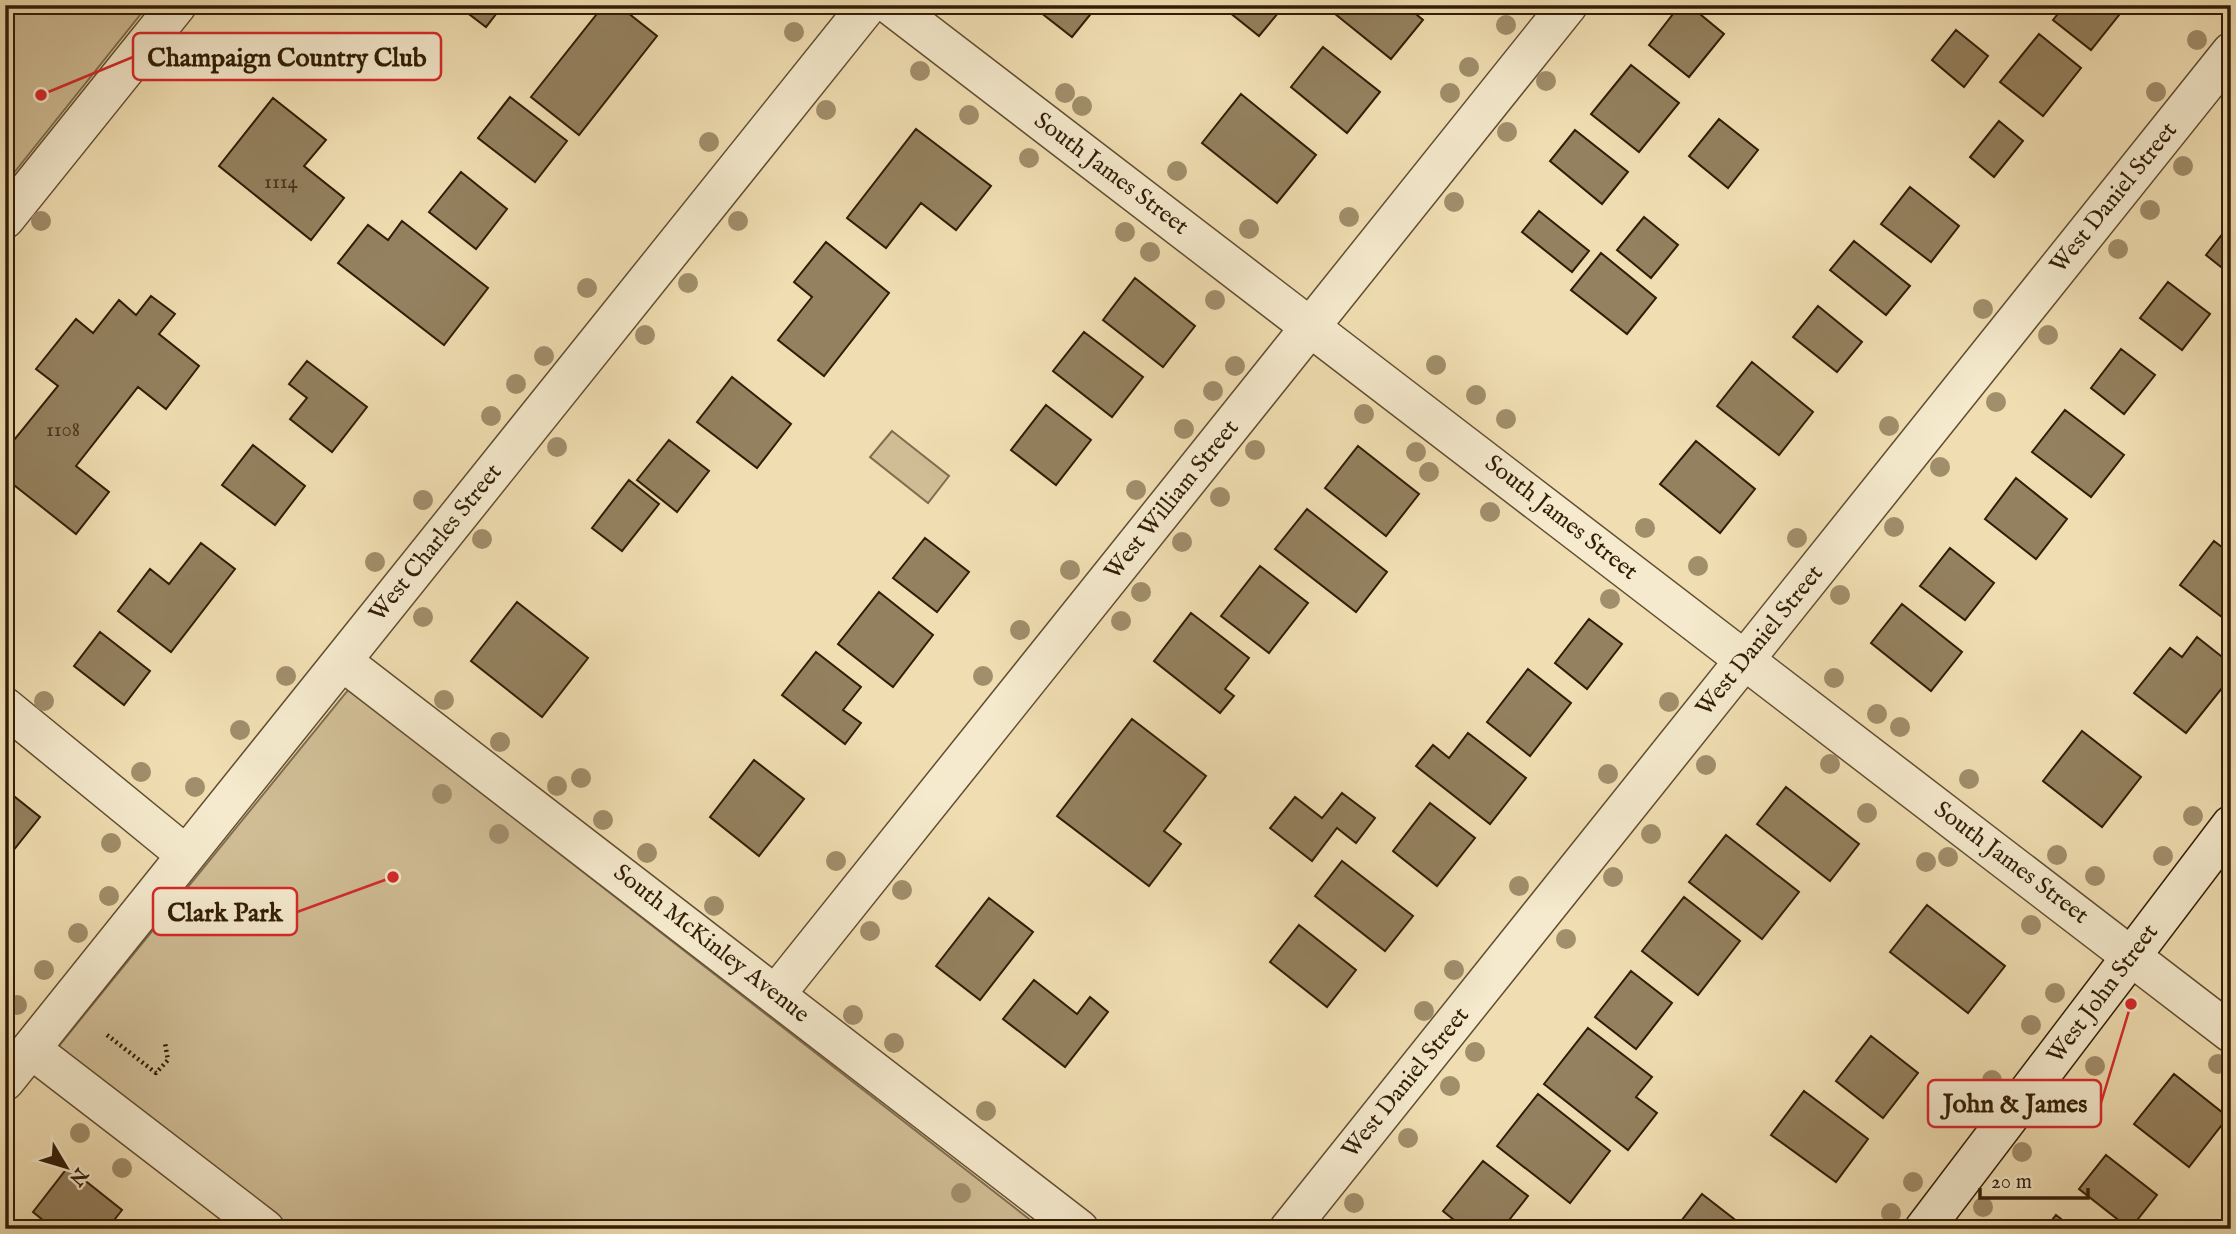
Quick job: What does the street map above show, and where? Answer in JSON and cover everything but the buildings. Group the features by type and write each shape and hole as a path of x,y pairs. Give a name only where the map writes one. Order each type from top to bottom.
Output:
{"street":[{"path":"5,219 177,5"},
{"name":"West Charles Street","path":"5,1081 868,5"},
{"name":"South James Street","path":"890,5 2231,1033"},
{"name":"West William Street","path":"776,995 1569,5"},
{"name":"West Daniel Street","path":"1289,1229 2231,52"},
{"name":"South McKinley Avenue","path":"342,661 1079,1229"},
{"path":"5,707 186,855"},
{"name":"West John Street","path":"1924,1229 2231,825"},
{"path":"32,1049 265,1229"}],"path":[{"path":"107,1035 156,1073 168,1060 165,1043"}],"shaded area":[{"path":"5,5 148,5 5,184"},
{"path":"892,431 949,476 928,503 870,457"},
{"path":"348,690 1042,1229 293,1229 58,1047"}],"place":[{"name":"Champaign Country Club","path":"41,95"},
{"name":"Clark Park","path":"393,877"},
{"name":"John & James","path":"2131,1004"}]}
